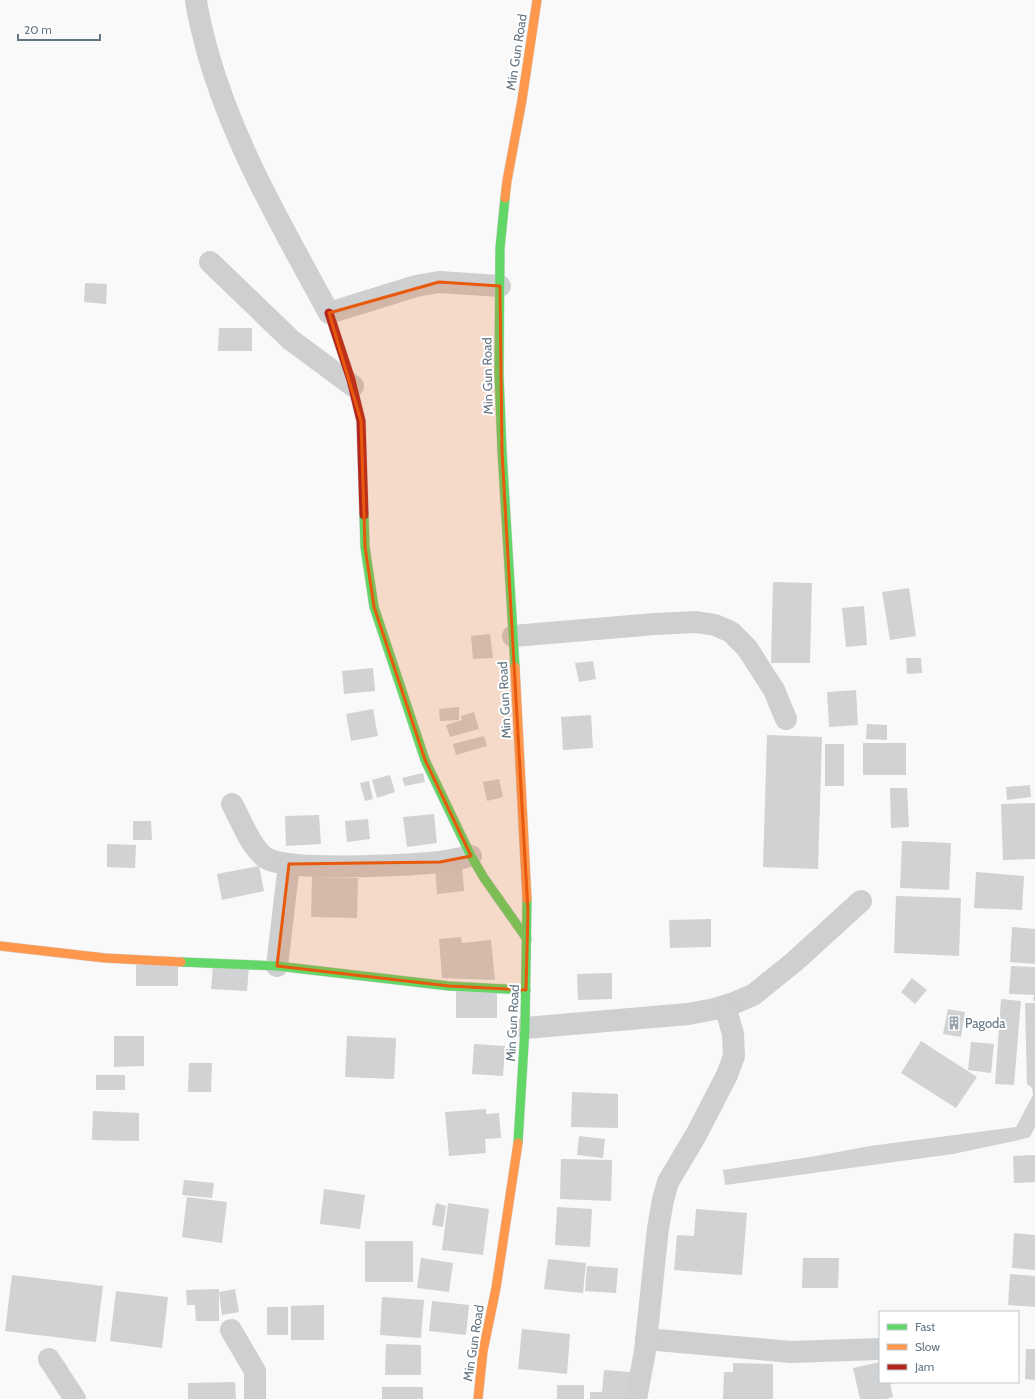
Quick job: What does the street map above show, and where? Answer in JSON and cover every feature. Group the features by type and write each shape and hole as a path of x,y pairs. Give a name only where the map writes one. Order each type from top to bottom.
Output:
{"street":[{"path":"196,0 207,48 224,104 264,195 330,312 353,386 361,421 365,547 374,607 425,760 471,856 484,878 527,939"},
{"name":"Min Gun Road","path":"478,1399 483,1351 496,1288 517,1152 525,1028 528,911 500,420 500,248 508,181 537,0"},
{"path":"210,262 291,340 353,386"},
{"path":"330,312 416,286 439,282 500,286"},
{"path":"513,636 655,624 696,622 715,625 731,632 747,648 774,690 786,719"},
{"path":"232,804 258,851 274,862 318,866 424,863 440,862 471,856"},
{"path":"277,966 289,864"},
{"path":"525,1028 688,1014 725,1006 753,994 794,962 861,901"},
{"path":"0,946 105,958 277,966 449,986 526,990"},
{"path":"636,1399 646,1339 658,1228 668,1182 696,1135 727,1075 734,1056 733,1034 725,1006"},
{"path":"231,1330 255,1371 256,1399"},
{"path":"646,1339 791,1352 879,1349"},
{"path":"50,1360 75,1399"}],"highlighted area":[{"path":"439,282 500,286 502,451 528,911 526,990 449,986 277,966 289,864 440,862 471,856 425,760 374,607 365,547 361,421 329,313"}],"building":[{"path":"85,283 107,284 106,304 84,302"},
{"path":"219,328 252,328 252,351 218,351"},
{"path":"773,582 812,583 810,663 771,663"},
{"path":"909,588 916,636 890,640 882,592"},
{"path":"864,606 867,645 846,647 842,608"},
{"path":"490,634 493,658 473,659 471,636"},
{"path":"906,658 921,658 922,673 907,674"},
{"path":"593,661 596,679 579,682 575,663"},
{"path":"373,668 375,691 344,694 342,671"},
{"path":"856,690 858,725 829,727 827,692"},
{"path":"459,707 459,720 440,721 439,709"},
{"path":"373,709 378,736 351,741 346,714"},
{"path":"474,712 479,729 450,737 446,725 462,720 461,716"},
{"path":"591,715 593,748 563,750 561,717"},
{"path":"867,724 887,725 887,740 866,739"},
{"path":"767,735 822,737 818,869 763,867"},
{"path":"484,736 487,746 456,755 453,744"},
{"path":"863,743 906,743 906,775 863,775"},
{"path":"825,744 844,744 844,786 825,786"},
{"path":"423,773 425,782 405,786 402,778"},
{"path":"390,775 395,792 377,798 372,780"},
{"path":"499,779 503,797 487,801 483,782"},
{"path":"369,781 373,799 365,801 360,783"},
{"path":"1030,785 1031,797 1007,800 1006,787"},
{"path":"890,788 907,788 909,827 891,828"},
{"path":"1035,803 1035,859 1003,860 1001,804"},
{"path":"434,814 437,843 407,847 403,817"},
{"path":"319,815 321,844 286,846 285,816"},
{"path":"368,819 370,839 347,842 345,821"},
{"path":"133,821 151,821 152,840 133,840"},
{"path":"902,841 951,843 949,890 900,888"},
{"path":"107,844 136,845 135,868 107,867"},
{"path":"462,865 464,891 437,894 435,867"},
{"path":"259,866 264,891 222,900 217,874"},
{"path":"976,872 1024,876 1022,910 974,908"},
{"path":"312,877 358,878 357,918 311,917"},
{"path":"896,896 961,898 959,956 894,953"},
{"path":"711,919 711,947 670,948 669,920"},
{"path":"1012,927 1035,929 1035,964 1010,962"},
{"path":"461,937 462,943 491,940 495,980 442,978 439,939"},
{"path":"213,964 249,966 247,991 211,989"},
{"path":"136,965 178,965 178,986 136,986"},
{"path":"1011,966 1035,967 1035,1001 1033,1001 1034,995 1009,994"},
{"path":"612,973 612,999 578,1000 577,974"},
{"path":"912,978 927,990 915,1004 901,992"},
{"path":"456,990 497,990 497,1018 456,1018"},
{"path":"1001,999 1021,1001 1014,1085 995,1084"},
{"path":"1025,1003 1035,1003 1035,1127 1030,1137 953,1154 725,1185 723,1170 870,1146 1016,1127 1033,1095 1032,1088 1027,1084"},
{"name":"Pagoda","path":"948,1009 965,1012 961,1037 943,1034"},
{"path":"114,1036 144,1036 144,1066 114,1067"},
{"path":"347,1036 396,1038 394,1079 345,1077"},
{"path":"921,1041 977,1077 956,1108 901,1073"},
{"path":"971,1042 994,1044 991,1073 968,1070"},
{"path":"474,1044 505,1046 503,1076 472,1074"},
{"path":"189,1063 212,1063 211,1092 188,1092"},
{"path":"96,1075 125,1075 125,1090 96,1090"},
{"path":"572,1092 618,1094 618,1128 571,1127"},
{"path":"486,1109 486,1114 499,1113 501,1138 485,1139 486,1153 449,1156 445,1112"},
{"path":"93,1111 139,1113 139,1141 92,1140"},
{"path":"579,1136 605,1139 603,1158 577,1155"},
{"path":"1035,1155 1035,1182 1014,1183 1013,1156"},
{"path":"561,1159 612,1160 611,1201 560,1199"},
{"path":"184,1180 214,1183 212,1198 182,1195"},
{"path":"324,1189 365,1195 360,1229 320,1224"},
{"path":"187,1197 227,1202 222,1243 182,1237"},
{"path":"436,1203 446,1206 443,1227 432,1225"},
{"path":"448,1203 489,1209 483,1255 442,1250"},
{"path":"557,1207 592,1209 590,1247 555,1245"},
{"path":"696,1209 747,1213 742,1275 674,1270 677,1235 694,1236"},
{"path":"1014,1233 1035,1235 1035,1270 1012,1268"},
{"path":"365,1241 413,1241 413,1282 365,1282"},
{"path":"421,1258 453,1263 449,1292 417,1288"},
{"path":"803,1258 839,1258 838,1288 802,1288"},
{"path":"548,1259 586,1263 583,1293 544,1289"},
{"path":"587,1266 618,1268 616,1293 585,1291"},
{"path":"1010,1274 1035,1276 1035,1307 1008,1305"},
{"path":"12,1275 103,1286 96,1342 5,1331"},
{"path":"219,1289 219,1321 196,1321 195,1305 187,1305 186,1290"},
{"path":"235,1289 239,1312 222,1315 219,1292"},
{"path":"116,1291 168,1297 162,1348 110,1341"},
{"path":"382,1297 424,1300 421,1338 380,1335"},
{"path":"432,1301 469,1305 466,1335 429,1331"},
{"path":"324,1305 324,1340 291,1340 291,1306"},
{"path":"267,1307 288,1307 288,1335 267,1335"},
{"path":"522,1329 570,1334 567,1374 518,1369"},
{"path":"386,1344 421,1345 421,1375 385,1375"},
{"path":"1026,1349 1035,1349 1035,1380 1025,1379"},
{"path":"879,1362 879,1383 890,1383 893,1397 886,1399 860,1399 853,1368"},
{"path":"733,1363 773,1364 773,1399 723,1399 724,1372 733,1372"},
{"path":"604,1370 631,1372 629,1399 590,1399 590,1392 602,1392"},
{"path":"235,1382 236,1399 188,1399 188,1383"},
{"path":"557,1385 584,1385 584,1399 557,1399"},
{"path":"382,1387 423,1387 423,1399 382,1399"}],"traffic: fast":[{"path":"505,198 500,248 499,374 502,451 515,667"},
{"path":"364,515 365,547 374,607 425,760 471,856 484,878 527,939"},
{"path":"518,1143 525,1028 527,899"},
{"path":"181,962 277,966 449,986 526,990"}],"traffic: slow":[{"path":"505,198 537,0"},
{"path":"515,667 527,899"},
{"path":"0,946 105,958 181,962"},
{"path":"478,1399 483,1351 496,1288 518,1143"}],"traffic: jam":[{"path":"329,313 351,380 361,421 364,515"}],"place":[{"name":"Pagoda","path":"954,1023"}]}
